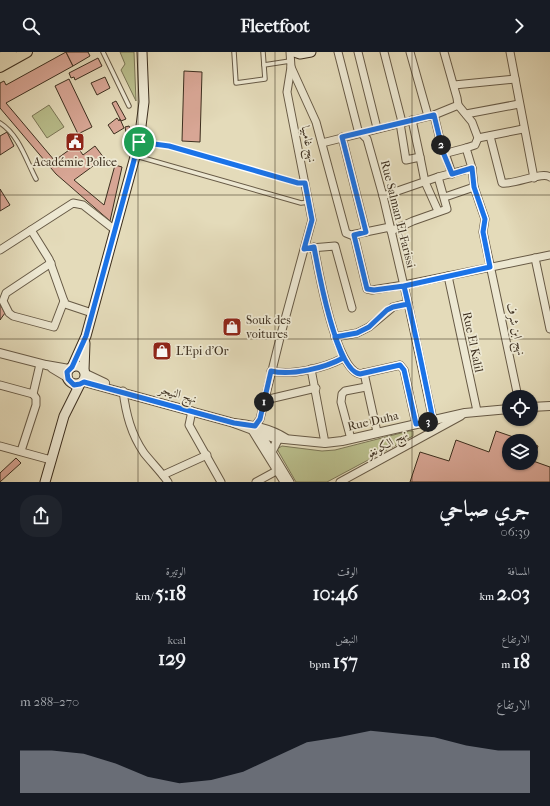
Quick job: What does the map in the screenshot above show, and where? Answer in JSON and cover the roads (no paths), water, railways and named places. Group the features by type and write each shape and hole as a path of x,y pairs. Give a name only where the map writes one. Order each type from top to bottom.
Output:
{"main road":[{"path":"0,67 27,52"},
{"path":"64,416 69,374 86,336 139,142 144,102 142,52"},
{"path":"294,52 300,54 311,52"},
{"path":"45,482 64,416 83,377 86,336"},
{"path":"69,374 78,366 83,377"},
{"path":"69,374 74,385 83,377"}],"street":[{"path":"290,52 291,64 316,122 322,142 326,166 346,233 354,235 391,229 448,208 438,177"},
{"name":"Rue Salman El-Farissi","path":"338,52 358,130 367,139 383,196 433,420"},
{"path":"358,52 377,128"},
{"path":"384,52 401,123 406,160 420,157"},
{"path":"410,52 452,174"},
{"path":"444,52 454,85 458,105 475,127 478,138 475,145 445,153"},
{"path":"510,52 518,104 534,178"},
{"name":"نهج غامبيا","path":"258,430 271,371 312,220 287,92 291,64"},
{"path":"454,85 515,79"},
{"path":"466,114 518,104"},
{"path":"322,142 431,115 458,105"},
{"path":"412,120 425,182 438,211"},
{"path":"478,138 523,128"},
{"path":"490,136 501,182 504,184 534,178 544,174 550,177"},
{"path":"342,137 366,232"},
{"name":"نهج ابن شرف","path":"466,148 472,168 474,187 485,219 483,232 517,390"},
{"path":"383,196 438,177 472,168"},
{"path":"445,198 474,187"},
{"path":"0,250 69,205 78,203 83,205 115,230"},
{"path":"31,230 51,264 64,301 68,306 92,313"},
{"path":"354,235 367,289 374,290 404,286 550,254"},
{"path":"304,249 335,246 352,308"},
{"path":"314,247 335,337 343,358 357,374 396,364 402,367 416,424"},
{"path":"535,258 550,329"},
{"path":"51,264 6,293 3,301 9,313 13,316 54,327 64,301"},
{"name":"Rue El Kalil","path":"448,276 477,412"},
{"path":"335,337 357,333 369,327 387,310 393,307 408,304"},
{"path":"0,353 69,374"},
{"path":"271,371 281,374 311,369 334,363 343,358"},
{"path":"33,394 43,365"},
{"path":"311,369 316,388 325,442"},
{"path":"364,373 377,432"},
{"name":"نهج النيجر","path":"83,377 120,390 258,430"},
{"path":"0,386 33,394 36,398 36,405 21,451"},
{"path":"351,439 341,402 342,394 345,391 366,387"},
{"path":"265,400 316,388"},
{"path":"120,390 131,429 144,452 168,482"},
{"path":"538,407 550,406"},
{"name":"Rue Duha","path":"258,430 276,433 281,438 325,442 351,439 377,432 465,414 502,410"},
{"path":"192,411 189,425 221,482"},
{"name":"نهج الكونغو","path":"340,482 465,414"},
{"path":"258,430 272,451 284,482"},
{"path":"258,430 280,469 290,482"},
{"path":"272,451 281,438"},
{"path":"0,446 51,460"},
{"path":"163,475 207,455"},
{"path":"256,482 280,469"}],"lane":[{"path":"103,52 129,106"},
{"path":"234,52 236,83 265,79 263,52"},
{"path":"264,65 291,64"},
{"path":"0,123 10,130 16,139 36,179"},
{"path":"139,142 169,146 298,183 305,183"},
{"path":"135,156 301,203 309,202"}],"place":[{"name":"Académie Police","path":"75,142"},
{"name":"Souk des voitures","path":"232,327"},
{"name":"L'Epi d'Or","path":"162,351"}]}
